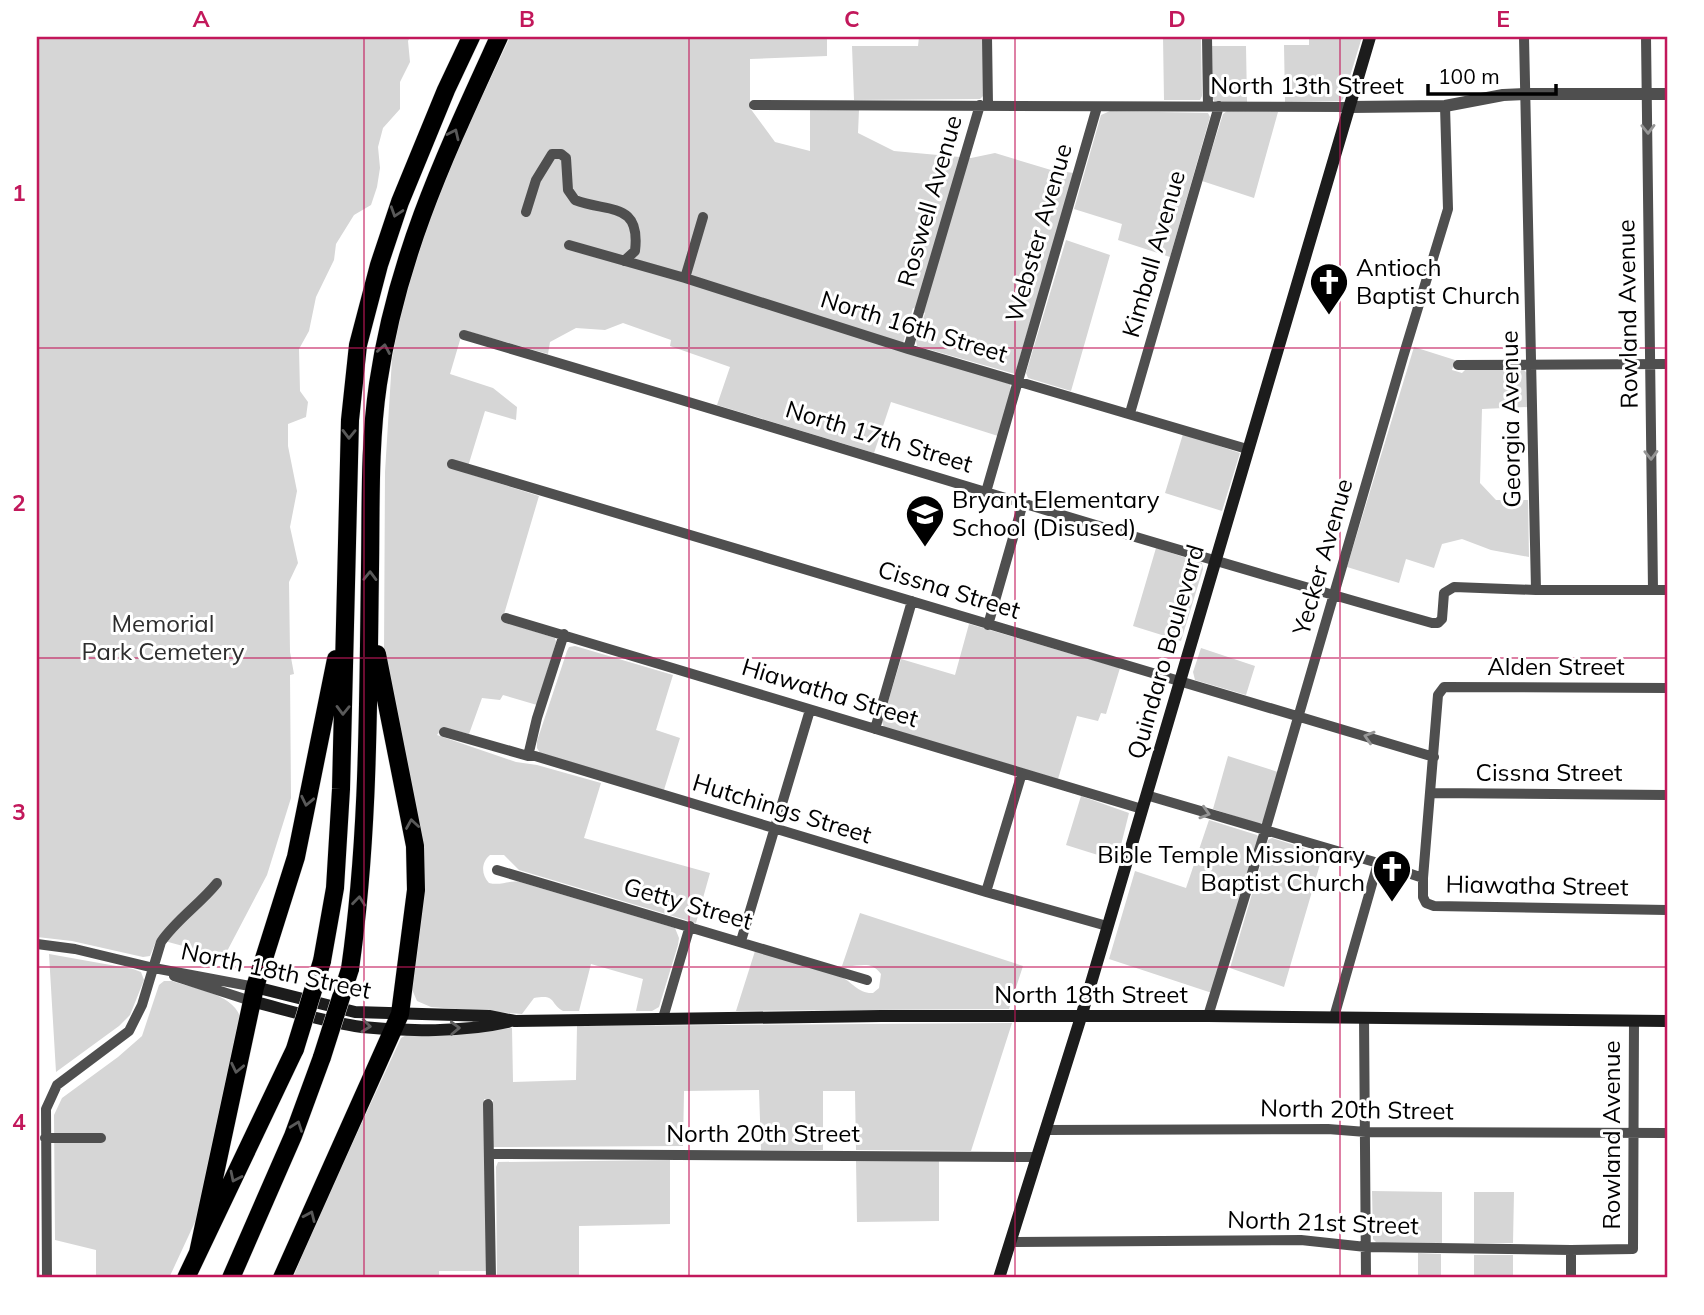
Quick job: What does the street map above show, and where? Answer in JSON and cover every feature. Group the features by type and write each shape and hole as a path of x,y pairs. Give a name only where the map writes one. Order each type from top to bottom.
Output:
{"highway":[{"path":"186,1278 295,1049 322,961 335,888 341,789 350,420 358,345 379,265 400,202 471,37"},
{"path":"231,1278 293,1136 322,1058 350,969 359,905 366,809 372,446 377,386 392,303 411,241 438,170 499,37"},
{"path":"282,1278 397,1021 416,890 415,846 370,613"},
{"path":"198,1252 253,994 296,857 345,614"},
{"path":"240,1278 266,1198"}],"main road":[{"name":"Quindaro Boulevard","path":"999,1278 1081,1017 1370,37"},
{"name":"North 18th Street","path":"253,994 360,1027 397,1021 487,1027 515,1021 663,1018 1208,1016 1667,1021"}],"street":[{"name":"Roswell Avenue","path":"908,349 984,105 986,37"},
{"path":"1206,37 1208,106"},
{"name":"Georgia Avenue","path":"1524,37 1536,590"},
{"name":"Rowland Avenue","path":"1646,37 1653,590"},
{"name":"North 13th Street","path":"754,105 1445,106 1503,95 1667,94"},
{"name":"Kimball Avenue","path":"1130,413 1219,106"},
{"name":"Yecker Avenue","path":"1208,1016 1448,209 1445,106"},
{"name":"Webster Avenue","path":"986,492 1097,107"},
{"path":"526,212 536,180 552,154 561,154 566,158 568,190 575,200 620,211 633,222 637,236 635,251 624,261"},
{"path":"685,278 703,217"},
{"name":"North 16th Street","path":"569,245 1247,449"},
{"name":"North 17th Street","path":"464,335 1334,596 1438,623 1442,619 1444,593 1448,589 1667,590"},
{"path":"1458,365 1667,364"},
{"name":"Cissna Street","path":"452,464 1434,757"},
{"path":"988,625 1023,503"},
{"path":"875,729 912,601"},
{"name":"Hiawatha Street","path":"506,618 1142,809"},
{"path":"528,756 537,718 564,634"},
{"name":"Alden Street","path":"1434,757 1438,695 1444,687 1667,688"},
{"path":"741,941 810,710"},
{"name":"Hutchings Street","path":"444,732 535,756 1107,926"},
{"path":"1423,878 1434,757"},
{"path":"986,892 1022,773"},
{"name":"Cissna Street","path":"1431,793 1667,794"},
{"name":"Hiawatha Street","path":"1146,795 1423,878 1423,897 1426,903 1434,906 1667,910"},
{"path":"1334,1017 1378,863"},
{"name":"Getty Street","path":"497,870 867,980"},
{"path":"47,1278 46,1110 57,1085 129,1031 142,1005 161,942 217,883"},
{"path":"663,1018 690,926"},
{"name":"North 18th Street","path":"37,944 75,949 253,994"},
{"path":"1364,1017 1366,1278"},
{"name":"Rowland Avenue","path":"1633,1249 1634,1021"},
{"path":"488,1104 491,1278"},
{"name":"North 20th Street","path":"1046,1130 1328,1129 1366,1132 1667,1133"},
{"path":"45,1138 101,1138"},
{"name":"North 20th Street","path":"489,1154 1037,1157"},
{"name":"North 21st Street","path":"1011,1242 1301,1240 1366,1247 1633,1249"},
{"path":"1571,1278 1572,1250"}],"green space":[{"name":"Memorial Park Cemetery","path":"37,37 410,37 410,62 400,82 400,109 383,128 378,147 380,168 371,205 354,215 336,244 334,260 316,297 309,331 299,349 300,391 308,402 306,417 288,424 288,446 297,491 290,527 298,563 289,582 290,652 294,674 290,675 291,798 267,875 224,957 157,939 150,956 143,957 72,941 37,937"},
{"path":"510,37 827,37 827,56 750,59 750,108 775,142 810,151 810,110 859,110 858,133 894,151 971,158 995,153 1051,170 1074,173 1015,374 917,346 916,341 925,313 913,308 901,350 1010,384 998,436 891,402 874,453 717,405 730,367 670,346 671,340 623,323 605,330 576,328 550,342 548,354 463,330 450,374 493,388 517,407 516,420 485,411 466,473 539,496 502,621 555,638 556,642 537,705 503,695 500,700 482,698 469,734 443,727 437,735 516,762 537,765 601,783 584,838 710,873 696,923 519,870 504,855 490,855 485,861 483,872 489,883 520,882 675,928 679,938 678,945 659,1007 652,1011 636,1011 643,979 591,964 579,1011 563,1011 546,997 534,998 522,1014 431,1007 417,1001 411,987 420,913 384,654 385,472 392,359 405,289 434,207 461,141"},
{"path":"919,37 983,37 983,96 980,99 854,100 852,46 918,46"},
{"path":"1163,37 1201,37 1200,100 1164,100"},
{"path":"1309,37 1362,37 1341,101 1285,102 1284,45 1309,45"},
{"path":"1211,46 1246,46 1247,102 1215,102 1213,99"},
{"path":"1110,111 1208,113 1210,117 1170,257 1118,240 1122,224 1074,209 1101,115"},
{"path":"1227,111 1278,112 1254,198 1202,181 1223,114"},
{"path":"1066,240 1110,255 1071,391 1028,378 1026,373"},
{"path":"1414,347 1455,360 1452,370 1462,373 1466,369 1523,369 1527,373 1528,407 1482,409 1480,483 1496,500 1528,500 1529,557 1491,550 1462,539 1442,544 1434,568 1406,559 1399,583 1347,567"},
{"path":"1183,434 1240,453 1222,511 1165,493"},
{"path":"1156,548 1202,563 1203,569 1181,641 1133,626"},
{"path":"969,624 1120,668 1106,714 1101,713 1098,721 1077,716 1058,779 884,727 882,722 901,659 955,675"},
{"path":"575,646 673,675 656,730 680,738 664,790 540,753 537,741 567,651 569,647"},
{"path":"1201,648 1255,666 1246,695 1195,680 1193,672"},
{"path":"1228,756 1278,772 1263,822 1259,824 1213,809"},
{"path":"1081,796 1129,813 1117,861 1066,845"},
{"path":"1209,820 1257,835 1259,838 1212,993 1109,959 1135,871 1186,888"},
{"path":"1272,838 1323,854 1284,987 1230,968 1268,840"},
{"path":"860,913 1023,966 1009,1009 736,1011 755,951 840,976 860,990 873,993 879,988 881,974 877,969 868,965 842,966"},
{"path":"49,954 133,969 141,972 144,980 130,1015 56,1072"},
{"path":"164,981 172,981 220,997 229,1002 240,1016 201,1209 169,1278 96,1278 96,1250 55,1240 54,1115 62,1098 142,1036 159,985"},
{"path":"1012,1023 971,1151 856,1150 855,1091 823,1091 823,1150 761,1150 759,1090 684,1091 683,1146 493,1147 493,1100 484,1099 487,1271 439,1271 439,1278 293,1278 313,1228 401,1038 410,1033 454,1033 512,1028 513,1082 576,1080 577,1026"},
{"path":"670,1160 670,1224 579,1226 579,1278 497,1278 498,1162"},
{"path":"856,1160 939,1160 939,1221 857,1222"},
{"path":"1372,1191 1442,1192 1442,1243 1376,1242 1373,1239"},
{"path":"1474,1192 1514,1192 1513,1243 1474,1243"},
{"path":"1418,1253 1441,1254 1441,1278 1418,1278"},
{"path":"1474,1255 1513,1255 1513,1278 1474,1278"}],"place":[{"name":"Antioch Baptist Church","path":"1329,316"},
{"name":"Bryant Elementary School (Disused)","path":"925,548"},
{"name":"Bible Temple Missionary Baptist Church","path":"1392,903"}]}
